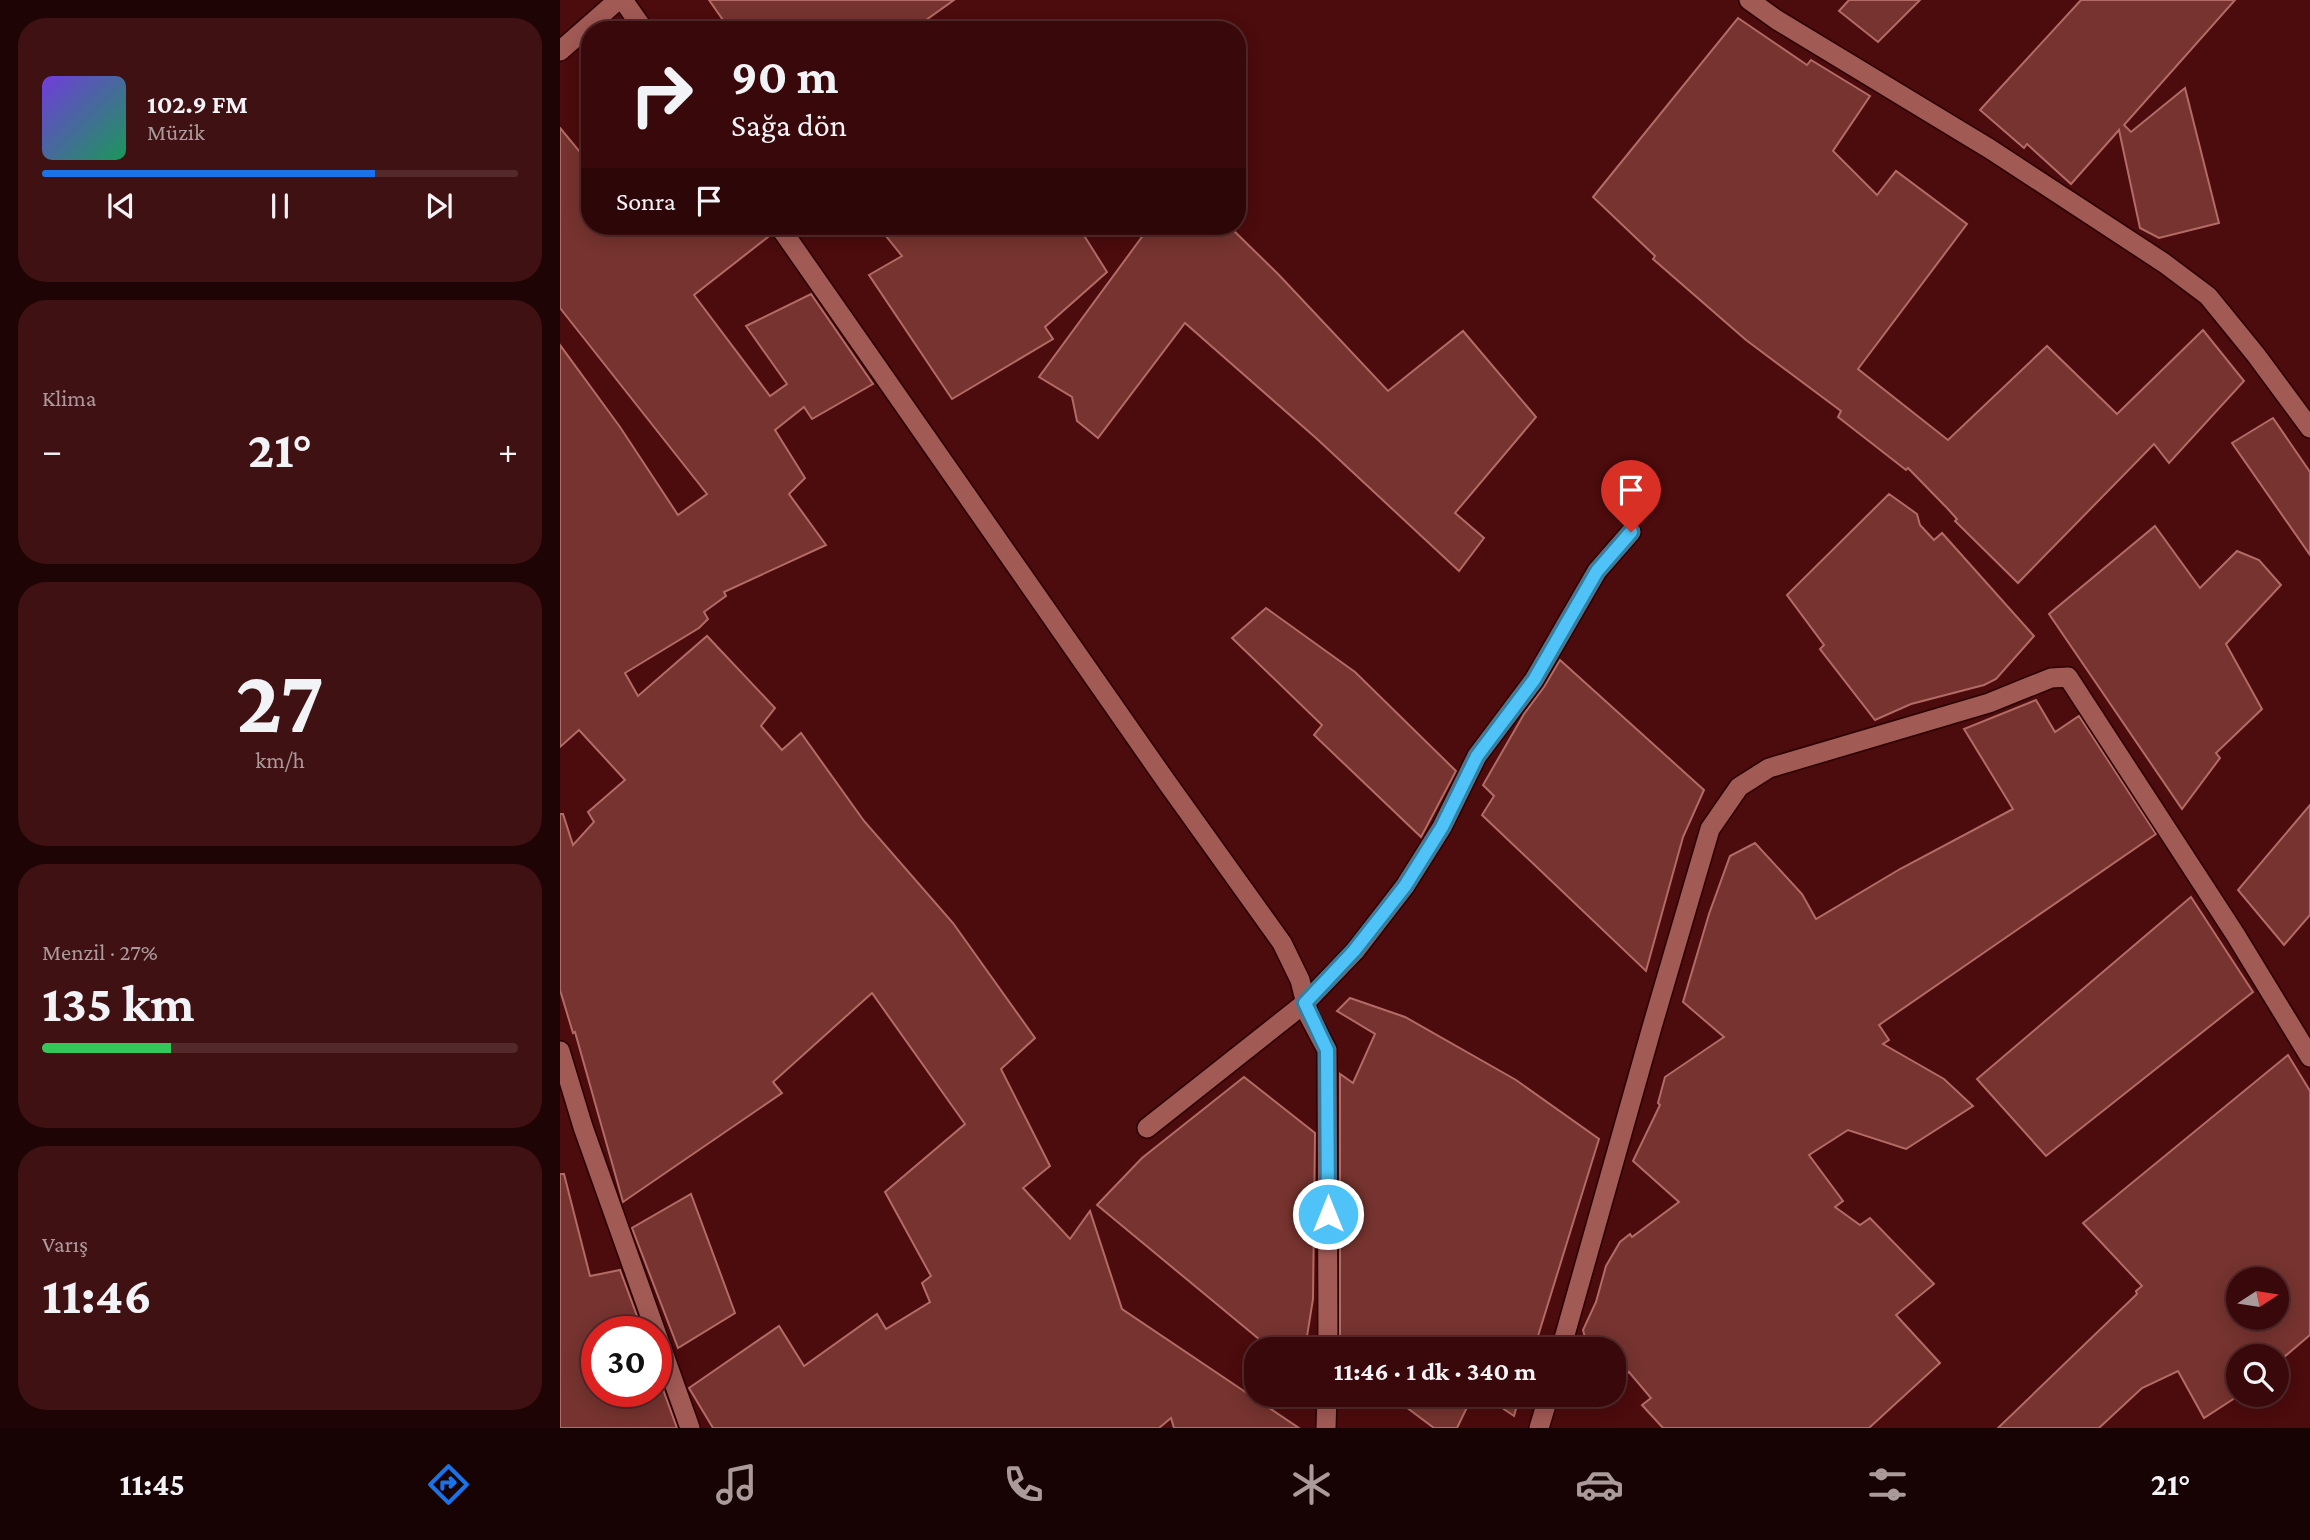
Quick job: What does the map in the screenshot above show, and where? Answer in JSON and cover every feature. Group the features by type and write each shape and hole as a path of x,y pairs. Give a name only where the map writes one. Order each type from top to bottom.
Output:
{"street":[{"path":"596,21 621,0 637,21"},
{"path":"1749,0 1777,20 1990,149 2164,263 2208,296 2256,355 2310,429"},
{"path":"560,51 581,33"},
{"path":"785,235 1282,943 1300,980 1305,1003 1327,1050 1328,1337"},
{"path":"1147,1128 1305,1003 1354,951 1405,886 1442,827 1477,756 1534,680 1597,571 1631,532"},
{"path":"1564,1337 1710,830 1739,788 1769,768 1989,703 2051,678 2068,677 2235,934 2310,1057"},
{"path":"560,1051 583,1127 690,1428"},
{"path":"1326,1428 1327,1407"},
{"path":"1539,1428 1545,1407"}],"building":[{"path":"709,0 954,0 925,21 724,21"},
{"path":"1849,0 1920,0 1878,42 1839,11"},
{"path":"2081,0 2235,0 2124,125 2131,132 2185,88 2219,223 2159,238 2140,228 2119,130 2071,184 2027,144 2024,148 1980,110"},
{"path":"1738,18 1807,65 1811,60 1870,96 1833,151 1877,195 1896,171 1967,224 1858,369 1948,440 2047,346 2117,414 2203,330 2244,381 2169,463 2154,444 2018,583 1955,521 1957,519 1908,468 1906,470 1838,417 1841,411 1746,340 1653,259 1655,256 1593,197"},
{"path":"560,128 581,153 581,235 767,235 768,237 694,295 770,396 787,384 746,326 811,294 873,384 812,419 804,407 775,430 805,478 789,494 826,545 724,592 726,596 704,612 708,619 699,628 625,673 638,696 707,636 775,708 761,726 782,750 801,733 864,821 953,923 1035,1038 1001,1069 1050,1166 1023,1188 1070,1239 1090,1211 1122,1309 1244,1391 1244,1407 1268,1407 1299,1428 1174,1428 1171,1418 1159,1428 713,1428 689,1388 779,1326 804,1366 877,1314 886,1329 930,1302 922,1283 931,1276 885,1192 965,1124 872,993 773,1082 782,1093 623,1202 575,1032 573,1033 560,990 560,814 563,814 573,845 594,822 588,812 625,780 579,730 560,747 560,345 620,427 678,515 707,494 560,308"},
{"path":"885,235 1084,235 1107,272 1045,327 1053,339 952,399 869,275 902,256"},
{"path":"1143,235 1238,235 1388,391 1463,331 1536,417 1455,513 1484,538 1459,571 1316,438 1185,323 1098,438 1077,421 1072,397 1039,377"},
{"path":"2273,418 2310,472 2310,555 2232,443"},
{"path":"1889,494 1917,514 1920,525 1934,540 1942,533 2034,636 1996,679 1984,685 1911,704 1875,720 1820,649 1824,645 1787,595"},
{"path":"2155,526 2200,588 2237,551 2259,560 2281,585 2226,644 2262,709 2216,753 2220,758 2182,809 2049,614"},
{"path":"1266,608 1355,672 1456,771 1421,837 1314,735 1322,725 1232,638"},
{"path":"1560,660 1704,790 1683,837 1646,971 1482,815 1494,796 1483,785 1524,714"},
{"path":"2036,700 2055,732 2079,716 2156,834 1879,1025 1889,1040 1883,1044 1944,1079 1973,1106 1906,1149 1848,1130 1809,1155 1843,1201 1835,1207 1860,1225 1870,1218 1934,1284 1896,1315 1940,1363 1869,1428 1663,1428 1642,1405 1651,1398 1629,1372 1626,1375 1626,1337 1585,1337 1583,1330 1596,1302 1606,1266 1620,1242 1630,1234 1632,1237 1679,1202 1633,1161 1660,1105 1658,1103 1665,1077 1724,1037 1683,1002 1709,914 1730,856 1755,843 1802,894 1816,919 1900,869 2013,809 1964,729"},
{"path":"2310,805 2310,915 2284,945 2238,890"},
{"path":"2191,897 2253,992 2046,1156 1977,1079"},
{"path":"1350,998 1405,1017 1516,1080 1599,1139 1538,1337 1340,1337 1340,1074 1353,1083 1375,1034 1337,1011"},
{"path":"2288,1055 2310,1091 2310,1335 2289,1353 2289,1344 2226,1344 2226,1404 2204,1418 2178,1371 2142,1388 2099,1428 1998,1428 2137,1294 2136,1291 2142,1286 2083,1223"},
{"path":"1244,1077 1315,1133 1313,1299 1307,1337 1256,1337 1097,1205 1142,1158"},
{"path":"560,1174 564,1174 590,1276 620,1270 637,1316 581,1316 581,1407 669,1407 677,1428 560,1428"},
{"path":"691,1194 735,1313 678,1348 672,1332 672,1316 666,1316 632,1228"},
{"path":"1406,1407 1467,1407 1457,1428 1434,1428"},
{"path":"1501,1407 1517,1407 1514,1416"}],"route":[{"path":"1328,1214 1327,1050 1305,1003 1354,951 1405,886 1442,827 1477,756 1534,680 1597,571 1631,532"}]}
